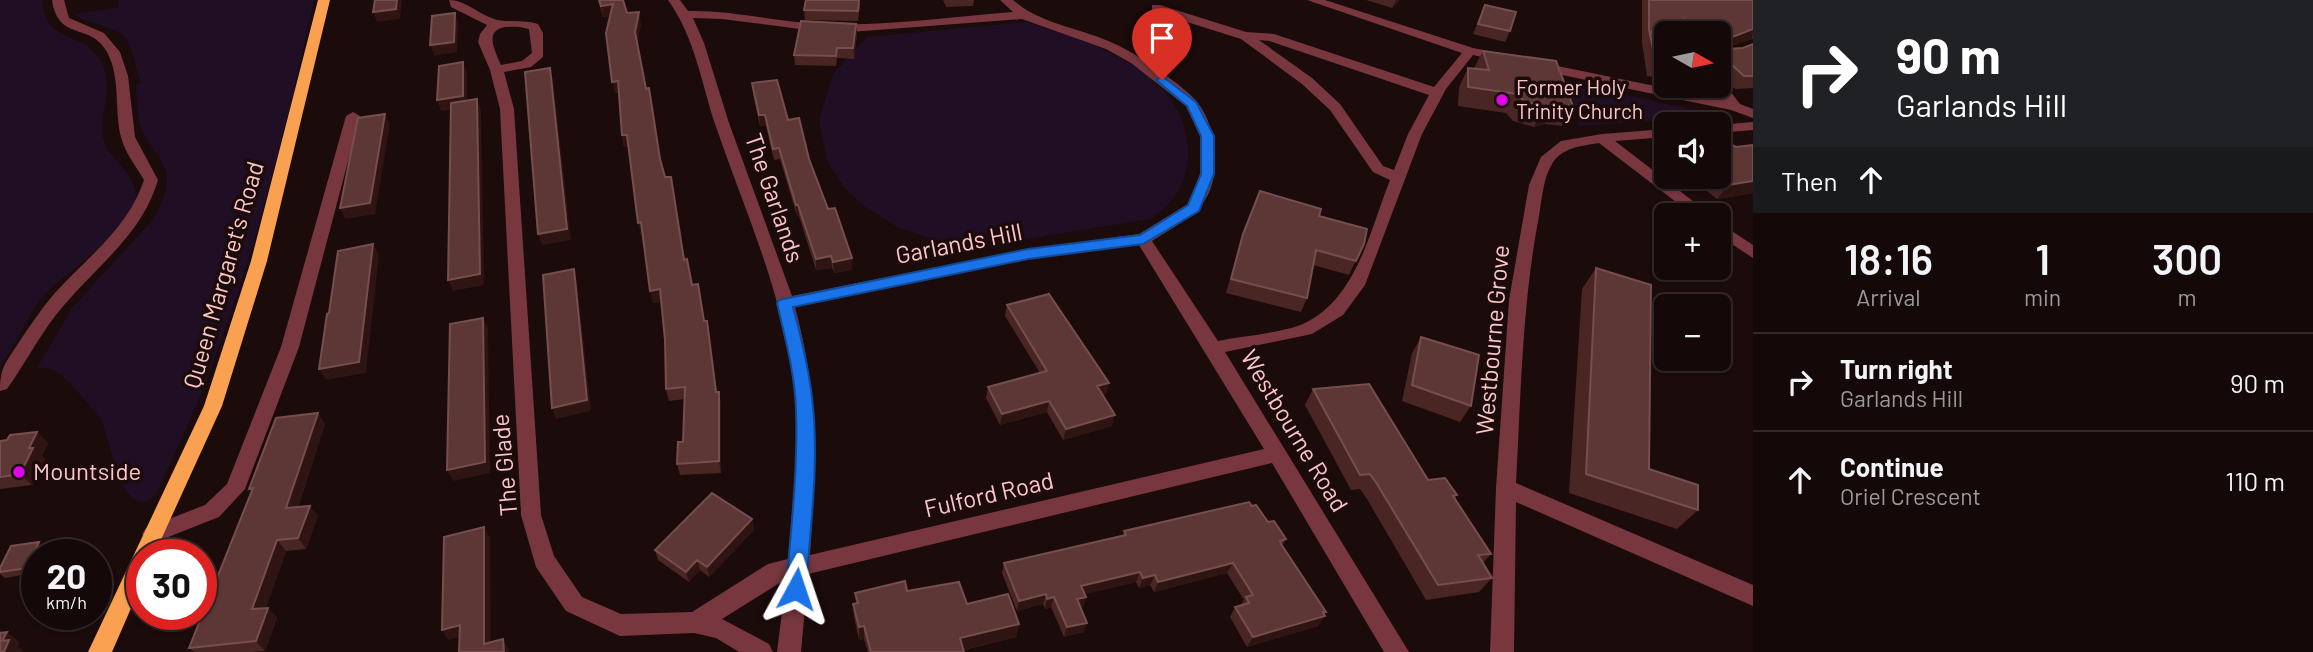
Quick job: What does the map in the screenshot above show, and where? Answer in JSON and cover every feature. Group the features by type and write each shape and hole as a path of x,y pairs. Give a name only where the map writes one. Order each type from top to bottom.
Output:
{"main road":[{"name":"Queen Margaret's Road","path":"151,539 213,406 221,383 259,261 324,0"},
{"name":"Queen Margaret's Road","path":"100,652 126,595"}],"street":[{"path":"0,384 58,300 131,223 147,198 151,180 129,141 119,68 107,43 93,33 61,18 58,0"},
{"path":"455,0 455,4 496,25 524,22 534,27 539,46 538,54 526,64 496,70"},
{"path":"674,0 687,15 709,13 823,28 868,28 1023,15"},
{"path":"1006,0 1023,15 1110,46 1136,60 1192,104 1207,136 1208,174 1194,208 1143,239"},
{"path":"1312,0 1470,51 1735,107 1753,114"},
{"path":"1156,8 1245,36 1270,37 1437,93"},
{"name":"The Garlands","path":"687,15 785,303 797,352 805,408 804,490 798,567"},
{"name":"The Glade","path":"496,25 488,30 484,42 496,70 507,109 531,515 544,560 574,604 620,625 694,622 729,603 776,571 798,567"},
{"path":"1245,36 1307,81 1335,107 1378,169 1399,178"},
{"path":"1213,348 1306,330 1337,311 1357,285 1415,134 1437,93 1470,51"},
{"path":"1728,98 1735,107"},
{"path":"153,534 212,511 235,489 290,347 353,116"},
{"path":"1731,128 1753,126"},
{"name":"Westbourne Grove","path":"1502,652 1506,488 1518,300 1527,235 1538,186 1546,160 1566,144 1654,134"},
{"path":"1602,138 1687,203"},
{"path":"1731,237 1753,253"},
{"name":"Garlands Hill","path":"785,303 1028,254 1143,239"},
{"name":"Westbourne Road","path":"1143,239 1213,348 1397,652"},
{"name":"Fulford Road","path":"798,567 1276,454"},
{"path":"1506,488 1753,596"},
{"path":"789,652 798,567"},
{"path":"694,622 721,629 761,652"}],"shaded area":[{"path":"0,0 42,0 50,25 85,45 101,62 107,84 103,137 110,153 132,181 136,196 131,210 112,236 42,298 0,366"},
{"path":"119,0 314,0 270,185 228,321 199,398 157,493 145,501 135,500 127,491 101,420 92,408 58,373 37,368 72,308 150,223 166,188 164,166 140,124 136,85 141,83 129,43 117,31 86,21 75,14 119,7"},
{"path":"1026,22 1105,50 1153,80 1171,100 1183,124 1187,164 1178,191 1159,213 1151,219 978,247 937,240 899,228 864,206 844,187 827,161 819,120 833,74 867,37"},
{"path":"1568,82 1703,112 1654,112 1654,121 1579,126"}],"building":[{"path":"375,0 397,0 396,9 373,12"},
{"path":"599,0 623,0 627,13 639,12 635,32 646,89 649,88 660,159 665,177 671,177 684,260 687,259 692,285 698,284 704,321 707,321 716,392 719,392 719,461 677,464 678,442 683,442 685,387 666,389 660,289 650,291 627,135 622,135 618,81 612,82 606,33 613,4 601,6"},
{"path":"806,0 859,0 858,11 804,10"},
{"path":"1649,0 1753,0 1753,29 1735,36 1731,36 1731,21 1654,21 1654,30 1651,32 1654,37 1654,54 1649,30"},
{"path":"1485,5 1516,12 1510,31 1478,24"},
{"path":"455,13 454,42 430,45 432,16"},
{"path":"801,21 856,24 853,48 837,48 836,56 794,55"},
{"path":"1753,44 1753,76 1744,76 1731,64 1731,49"},
{"path":"1483,51 1556,61 1573,106 1557,104 1545,107 1524,101 1517,94 1468,87 1468,68 1489,70"},
{"path":"463,62 463,96 437,100 439,66"},
{"path":"550,68 567,229 538,234 525,72"},
{"path":"777,80 788,120 799,118 809,159 828,209 835,208 852,258 833,262 831,256 816,259 779,148 773,149 765,115 759,115 752,83"},
{"path":"477,99 480,274 448,280 451,103"},
{"path":"385,114 370,203 340,208 358,118"},
{"path":"1731,145 1753,145 1753,181 1731,185"},
{"path":"1260,191 1321,209 1319,216 1367,229 1356,261 1316,250 1307,298 1231,279 1243,234"},
{"path":"373,244 359,362 319,369 338,251"},
{"path":"1596,268 1651,285 1649,469 1698,485 1698,510 1586,474"},
{"path":"574,269 587,400 552,408 543,275"},
{"path":"1049,294 1109,383 1097,386 1115,415 1066,429 1049,401 1002,414 988,387 1047,371 1007,305"},
{"path":"483,318 485,462 447,470 450,324"},
{"path":"1421,337 1479,355 1471,406 1412,385"},
{"path":"1369,384 1428,480 1445,478 1457,495 1453,496 1491,554 1478,555 1492,578 1438,585 1370,474 1360,475 1313,389"},
{"path":"318,413 286,508 310,506 298,538 277,540 252,609 268,608 256,641 189,648 196,630 217,630 217,578 253,488 249,489 276,418"},
{"path":"37,432 29,448 33,448 20,474 0,477 0,441 7,440 10,435"},
{"path":"712,493 752,519 707,567 697,560 686,572 655,550"},
{"path":"1249,502 1252,506 1256,505 1268,522 1274,521 1286,539 1280,541 1281,544 1326,612 1323,612 1325,616 1253,637 1235,607 1249,603 1246,597 1253,595 1233,563 1158,582 1155,575 1143,578 1140,572 1081,586 1086,597 1077,599 1087,623 1067,627 1054,597 1047,599 1046,594 1019,601 1004,563 1126,535 1124,531"},
{"path":"484,527 484,644 503,639 504,652 459,652 460,625 442,630 444,537"},
{"path":"21,545 21,569 0,572 0,568 11,546"},
{"path":"905,581 907,591 959,582 967,604 1008,594 1019,624 960,638 964,652 871,652 864,626 859,627 853,604 858,603 855,593"},
{"path":"7,632 2,641 9,640 4,652 0,652 0,633"}],"place":[{"name":"Former Holy Trinity Church","path":"1502,100"},
{"name":"Mountside","path":"19,472"}],"route":[{"path":"796,589 804,490 805,408 797,352 785,303 1028,254 1143,239 1194,208 1208,174 1207,136 1192,104 1162,80"}]}
